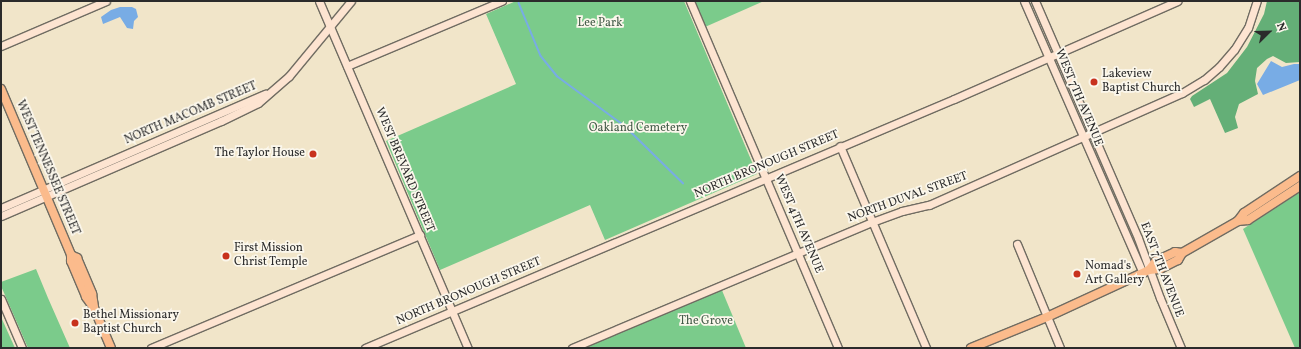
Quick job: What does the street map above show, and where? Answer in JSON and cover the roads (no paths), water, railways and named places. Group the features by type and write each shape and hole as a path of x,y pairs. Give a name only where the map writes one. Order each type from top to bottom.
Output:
{"main road":[{"name":"WEST TENNESSEE STREET","path":"1,89 72,255 77,258 80,264 92,294 94,308 111,348"},
{"path":"971,348 1047,317 1146,271 1160,269 1178,260 1182,253 1238,221 1248,220 1283,193 1300,176"},
{"path":"1283,193 1300,186"}],"street":[{"path":"1,46 106,1"},
{"name":"WEST BREVARD STREET","path":"318,1 348,66 468,348"},
{"name":"NORTH MACOMB STREET","path":"1,208 45,192 242,112 258,103 285,80 351,1"},
{"path":"348,66 502,1"},
{"name":"WEST 4TH AVENUE","path":"690,1 838,348"},
{"name":"WEST 7TH AVENUE","path":"1024,1 1112,203"},
{"name":"WEST 7TH AVENUE","path":"1034,1 1121,199"},
{"name":"NORTH BRONOUGH STREET","path":"365,348 1177,1"},
{"name":"NORTH DUVAL STREET","path":"572,348 872,222 902,211 929,205 1182,94 1204,80 1219,67 1234,50 1248,28 1257,1"},
{"path":"1061,86 1069,82"},
{"path":"840,146 926,348"},
{"name":"NORTH MACOMB STREET","path":"1,216 45,192"},
{"name":"EAST 7TH AVENUE","path":"1121,199 1138,238 1146,271"},
{"name":"EAST 7TH AVENUE","path":"1112,203 1130,242 1146,271 1180,348"},
{"path":"151,348 420,235"},
{"path":"1130,242 1138,238"},
{"path":"1017,244 1060,348"},
{"path":"1,298 22,348"}],"water":[{"path":"120,7 132,7 136,9 138,17 134,21 133,29 127,28 120,17 103,24 101,17 111,10"},
{"path":"1271,61 1282,67 1300,64 1300,80 1263,95 1257,84"}],"waterway":[{"path":"519,3 541,56 557,76 622,124"},
{"path":"629,130 683,183"}],"place":[{"name":"Lakeview Baptist Church","path":"1094,82"},
{"name":"The Taylor House","path":"313,154"},
{"name":"First Mission Christ Temple","path":"226,256"},
{"name":"Nomad's Art Gallery","path":"1077,274"},
{"name":"Bethel Missionary Baptist Church","path":"75,323"}],"park label":[{"name":"Lee Park","path":"600,24"},
{"name":"Oakland Cemetery","path":"638,129"},
{"name":"The Grove","path":"706,322"}]}
